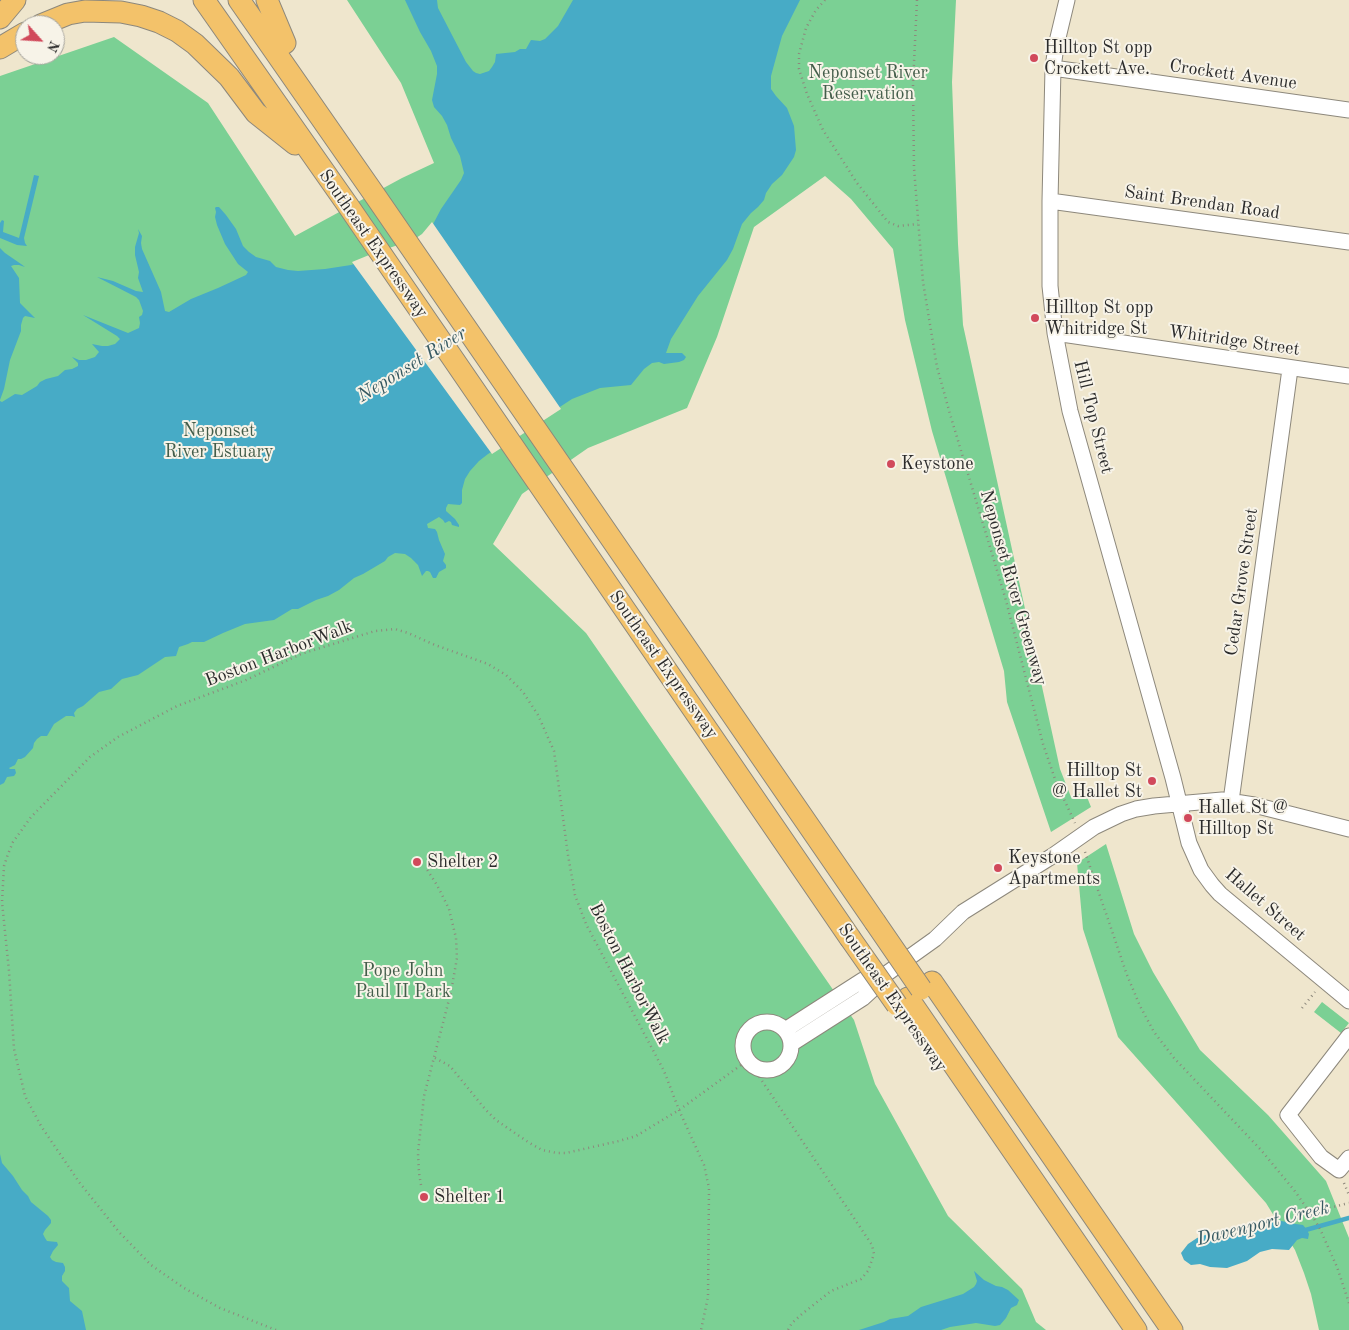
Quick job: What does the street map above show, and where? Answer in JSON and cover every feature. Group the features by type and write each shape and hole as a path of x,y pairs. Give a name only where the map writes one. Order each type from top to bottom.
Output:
{"highway":[{"path":"0,18 15,0"},
{"name":"Southeast Expressway","path":"204,0 313,158 367,197 915,994 1120,1330"},
{"path":"220,0 367,197"},
{"path":"239,0 367,197"},
{"name":"Southeast Expressway","path":"255,0 285,43 367,197 868,926 915,994 1172,1330"},
{"path":"266,0 285,43"},
{"path":"65,15 86,11 122,12 159,22 178,31 195,44 229,77 256,112 313,158"},
{"path":"0,48 15,39"},
{"path":"915,994 1136,1330"},
{"path":"915,994 1155,1330"}],"street":[{"name":"Hill Top Street","path":"1067,0 1053,68 1050,286 1055,333 1070,411 1179,804"},
{"name":"Crockett Avenue","path":"1053,68 1349,110"},
{"name":"Saint Brendan Road","path":"1050,201 1349,242"},
{"name":"Whitridge Street","path":"1055,333 1290,369 1349,376"},
{"name":"Cedar Grove Street","path":"1231,801 1290,369"},
{"path":"791,1044 863,998 876,987 886,974 935,939 963,912 1054,856 1101,823 1121,814 1136,809 1212,800 1231,801 1349,829"},
{"name":"Hallet Street","path":"1179,804 1192,852 1201,870 1212,885 1228,901 1349,1001"},
{"path":"785,1030 855,984 870,977 886,974"},
{"path":"766,1022 780,1025 789,1036 791,1044 791,1052 787,1060 775,1069 767,1070 753,1066 744,1055 743,1042 748,1031 759,1023 766,1022"},
{"path":"1349,1036 1288,1115 1321,1157 1339,1170 1349,1158"}],"path":[{"path":"825,0 816,10 806,28 799,54 799,68 807,94 824,130 857,183 888,222 898,226 918,224"},
{"name":"Neponset River Greenway","path":"917,0 914,57 914,168 920,254 928,312 943,389 1005,597 1043,744 1056,782 1074,821"},
{"name":"Boston HarborWalk","path":"276,1330 220,1308 184,1288 151,1265 119,1232 78,1182 41,1126 25,1096 14,1049 2,902 4,866 13,842 31,817 90,757 118,737 177,706 246,680 302,654 375,631 394,629 488,664 506,675 523,692 538,715 554,751 575,895 586,924 664,1071 704,1165 709,1188 708,1297 701,1330"},
{"path":"1086,854 1126,975 1154,1032 1174,1058 1270,1160 1310,1212 1337,1267 1349,1303"},
{"path":"421,1185 418,1153 427,1084 454,982 457,958 454,928 449,909 426,868"},
{"path":"1302,1008 1324,980"},
{"path":"435,1058 450,1066 496,1120 542,1150 557,1153 566,1153 620,1142 636,1136 679,1110 748,1060 872,1245 874,1254 868,1271 861,1279 831,1291 792,1323 788,1330"},
{"path":"1310,1212 1349,1203"}],"green space":[{"path":"347,0 956,0 952,82 963,325 1060,769 1071,797 1085,792 1091,807 1051,832 1007,702 1004,671 932,431 905,320 893,249 851,199 825,176 754,227 717,337 687,408 588,448 522,494 493,544 586,633 854,1020 875,1084 948,1216 1022,1289 1036,1322 1046,1330 0,1330 0,76 32,65 65,65 65,54 114,37 208,103 295,236 402,178 434,163 401,83"},
{"path":"1106,844 1134,934 1153,972 1200,1050 1268,1115 1326,1181 1349,1238 1349,1330 1319,1330 1311,1294 1295,1250 1266,1203 1118,1037 1083,929 1077,863"},
{"path":"1322,1002 1349,1023 1341,1033 1314,1012"}],"water":[{"name":"Neponset River Estuary","path":"405,0 437,0 438,8 466,62 473,71 480,74 489,71 495,62 496,54 526,49 531,40 540,41 545,39 558,26 573,0 800,0 782,36 771,76 771,89 787,108 794,126 796,150 794,157 782,175 772,184 764,200 742,224 727,260 698,296 671,339 666,353 682,353 686,357 684,360 664,364 659,362 652,363 644,369 631,385 600,388 572,399 479,461 465,479 462,490 462,503 460,505 448,504 446,508 446,511 455,519 459,527 452,525 449,521 445,523 439,517 427,524 428,528 435,529 437,532 445,554 443,561 446,568 439,572 436,578 433,578 428,571 422,576 418,565 411,558 405,554 395,553 385,561 354,578 339,590 298,609 292,609 274,620 245,624 204,642 192,642 179,647 176,656 165,657 138,675 122,679 111,689 99,692 77,709 74,713 75,717 66,716 54,724 47,736 41,736 37,739 33,748 25,757 18,759 15,765 9,768 15,769 16,773 14,776 7,777 4,783 0,785 0,401 2,402 15,394 22,395 40,382 78,366 78,363 72,357 86,360 95,357 99,352 92,344 108,346 115,344 120,339 83,315 128,333 139,328 139,317 143,311 139,300 97,277 143,292 138,278 139,272 135,255 138,229 142,236 142,249 161,292 165,311 169,312 191,299 246,275 248,272 238,264 225,244 215,217 216,207 219,207 226,215 236,229 243,246 249,252 256,257 270,261 276,267 288,270 325,269 351,265 405,246 430,230 464,173 460,156 447,125 434,107 432,100 437,66"},
{"path":"34,175 39,176 24,238 27,246 17,245 0,238 0,223 2,220 4,221 3,232 19,238"},
{"path":"0,248 25,267 19,265 11,266 19,278 20,303 35,318 25,316 23,318 21,331 10,360 0,400"},
{"path":"0,1154 2,1163 31,1202 51,1220 43,1234 47,1241 57,1242 58,1245 50,1257 56,1262 63,1263 65,1267 62,1281 69,1288 70,1301 82,1311 86,1330 0,1330"},
{"path":"1272,1219 1303,1225 1309,1234 1308,1239 1302,1238 1297,1240 1289,1250 1272,1249 1260,1252 1247,1261 1227,1268 1210,1267 1200,1264 1191,1265 1184,1260 1181,1253 1188,1244 1197,1238 1208,1234 1222,1234 1234,1228 1250,1228 1264,1220"},
{"path":"974,1271 984,1280 1008,1290 1019,1300 1017,1305 1011,1308 1000,1325 976,1323 941,1330 859,1330 890,1319 908,1316 921,1307 963,1294 976,1284"}],"pier":[{"path":"432,222 561,409 492,454 352,262 413,240 422,234"}],"waterway":[{"name":"Davenport Creek","path":"1302,1231 1349,1218"}],"place":[{"name":"Hilltop St opp Crockett Ave.","path":"1034,58"},
{"name":"Hilltop St opp Whitridge St","path":"1035,318"},
{"name":"Keystone","path":"891,464"},
{"name":"Hilltop St @ Hallet St","path":"1152,781"},
{"name":"Hallet St @ Hilltop St","path":"1188,818"},
{"name":"Shelter 2","path":"417,862"},
{"name":"Keystone Apartments","path":"998,868"},
{"name":"Shelter 1","path":"424,1197"}],"park label":[{"name":"Neponset River Reservation","path":"868,83"},
{"name":"Pope John Paul II Park","path":"403,981"}],"water label":[{"name":"Neponset River","path":"412,365"}]}
